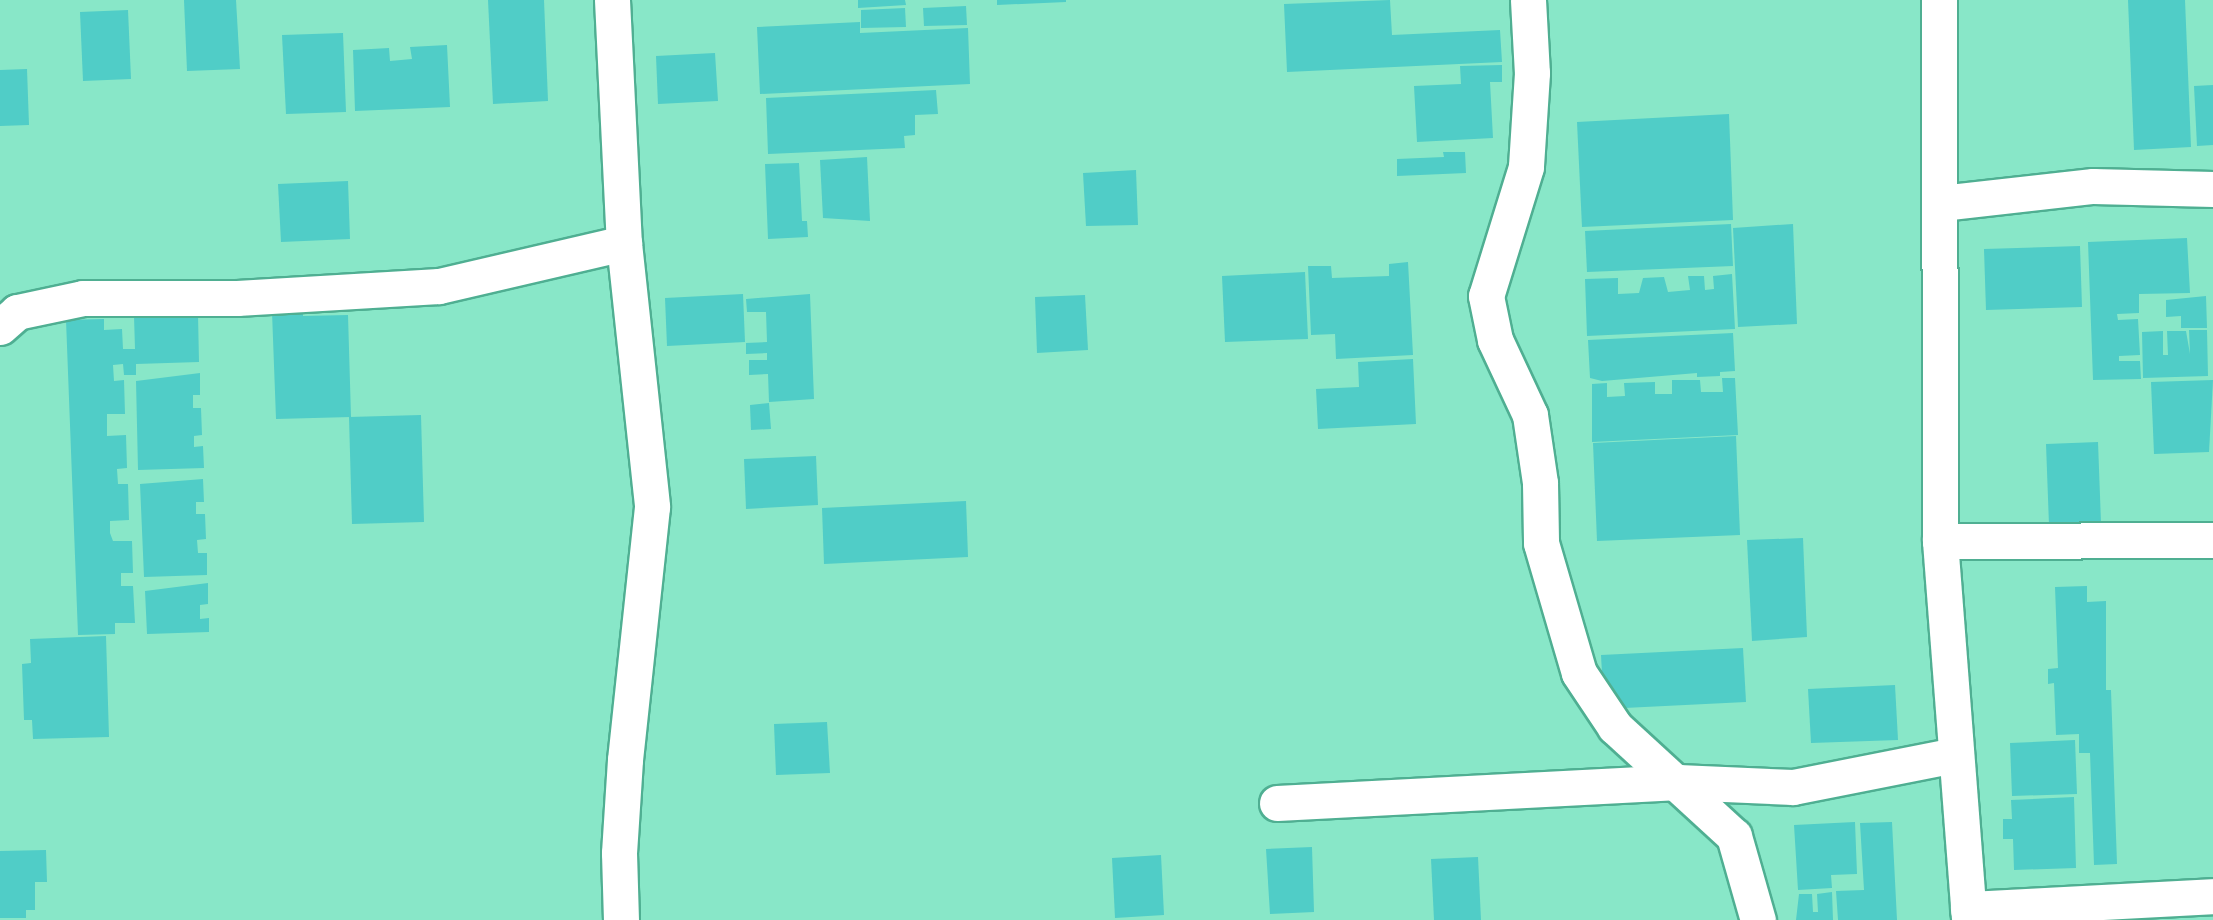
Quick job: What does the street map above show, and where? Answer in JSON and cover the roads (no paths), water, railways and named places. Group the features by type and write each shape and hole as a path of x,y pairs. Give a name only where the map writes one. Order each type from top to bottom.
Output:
{"street":[{"path":"612,0 624,243 652,507 625,760 618,853 621,920"},
{"path":"1528,0 1532,72 1526,167 1486,296 1495,340 1530,415 1540,483 1541,543 1579,673 1615,727 1734,836 1758,920"},
{"path":"1940,0 1940,541 1968,914 2213,896"},
{"path":"1941,203 2093,186 2213,189"},
{"path":"0,327 16,312 83,298 237,298 439,286 624,243"},
{"path":"1940,541 2213,540"},
{"path":"1277,803 1678,782 1793,787 1955,755"}]}
